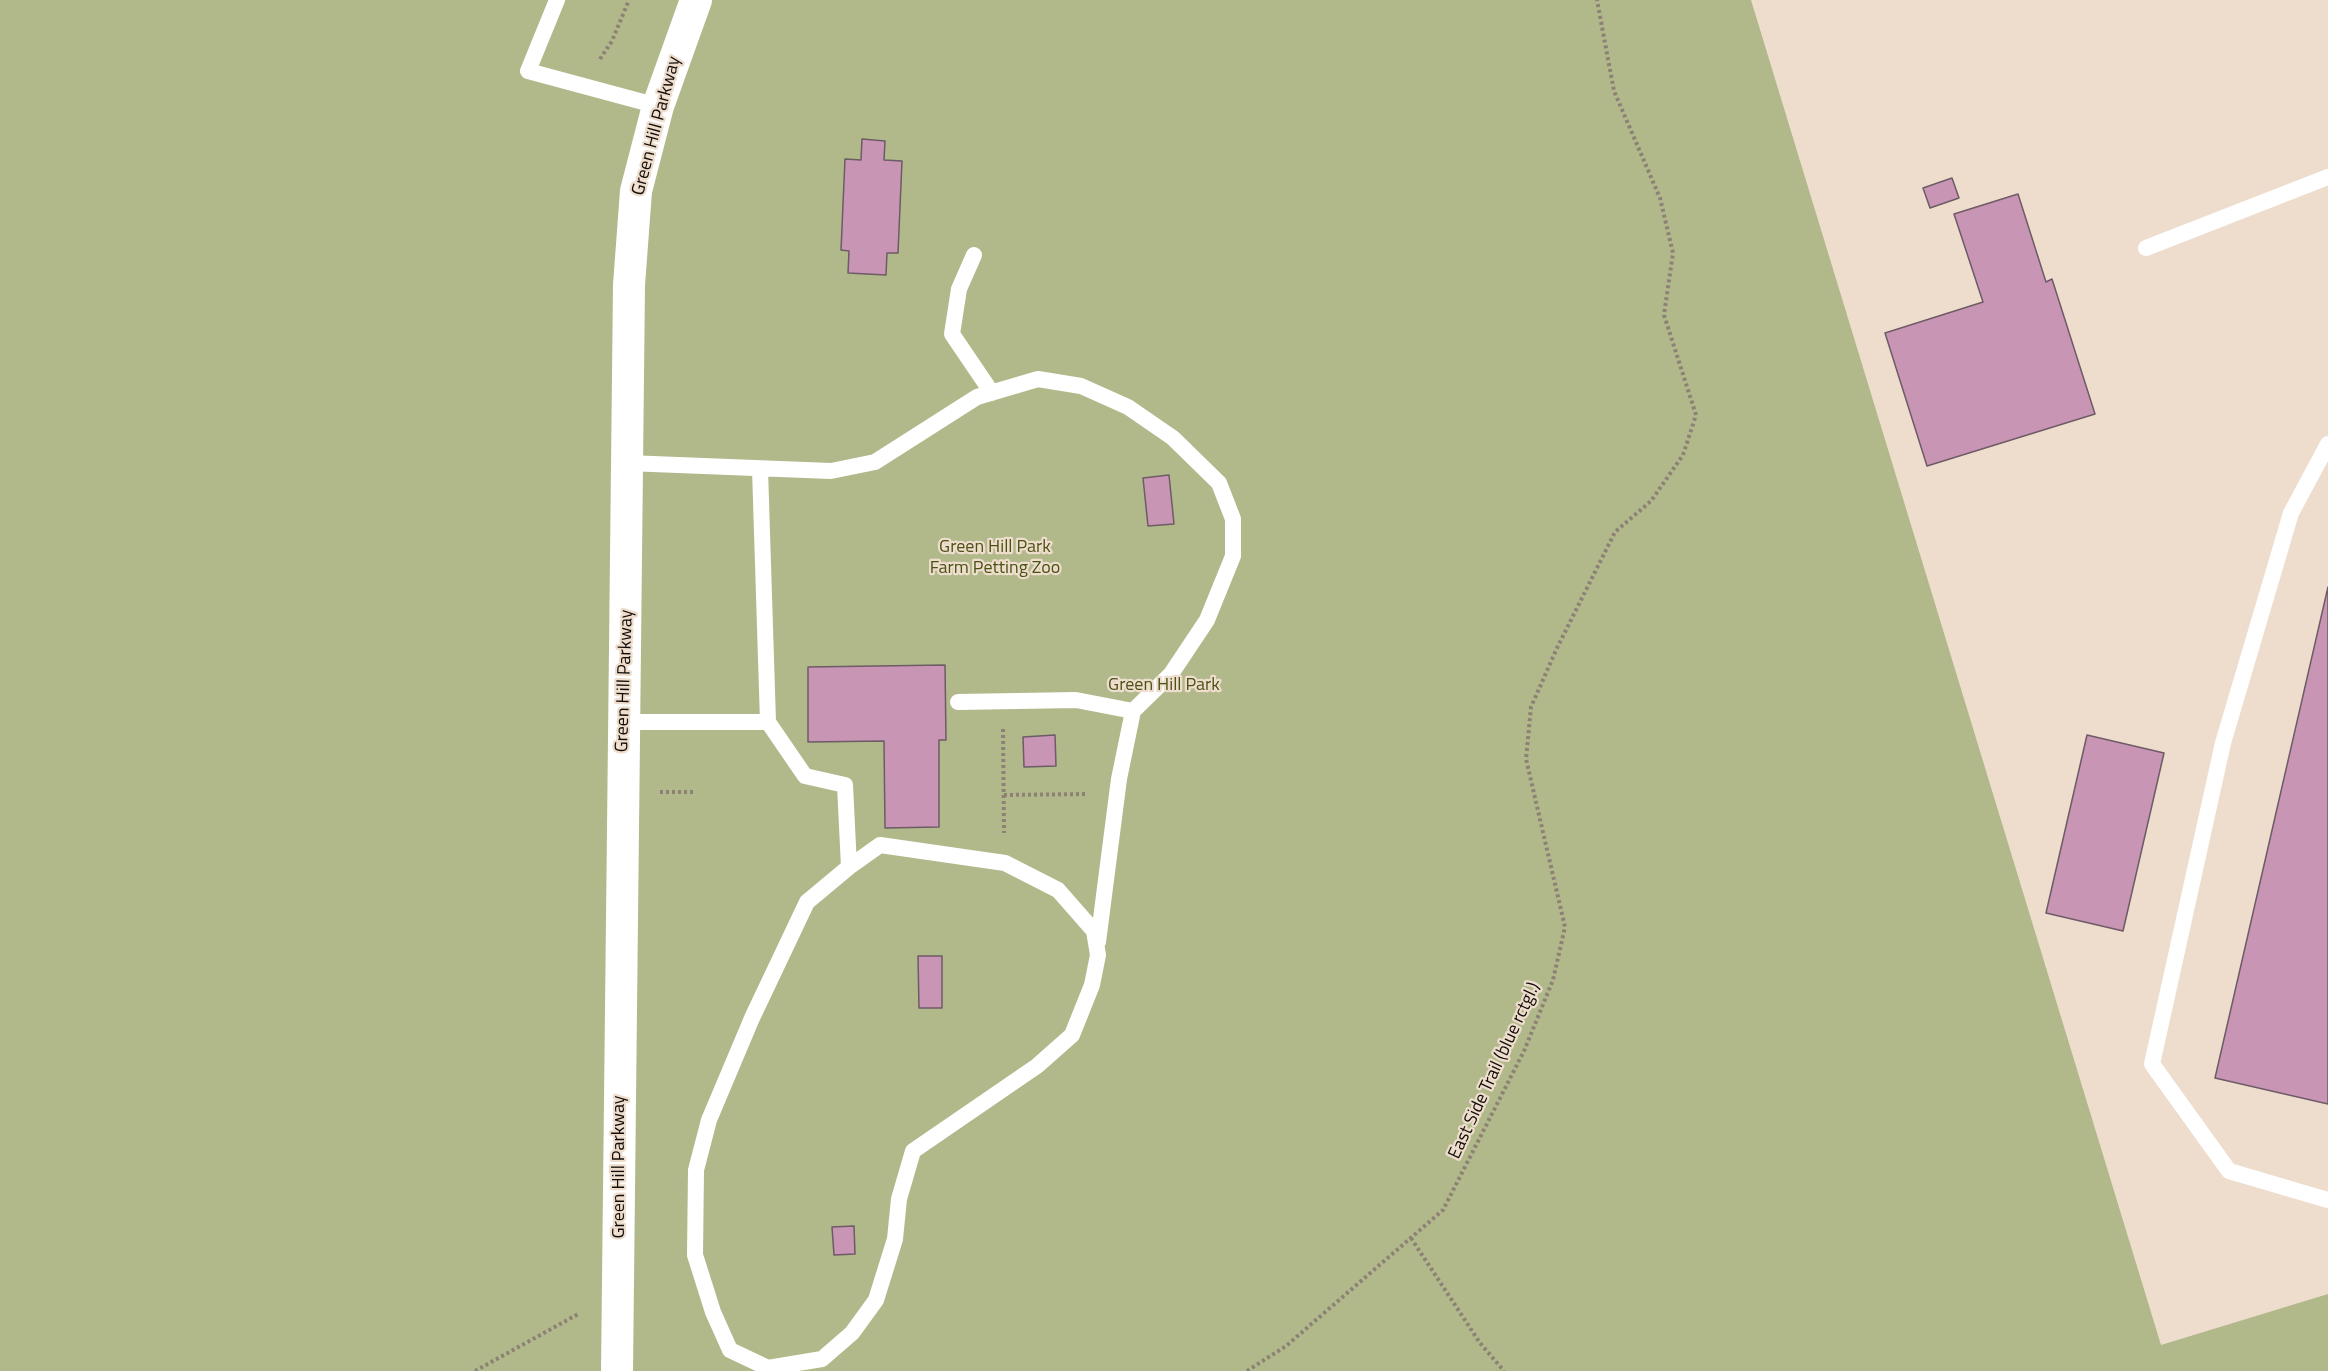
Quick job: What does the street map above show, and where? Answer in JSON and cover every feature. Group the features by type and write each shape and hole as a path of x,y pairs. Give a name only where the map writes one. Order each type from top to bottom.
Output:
{"street":[{"name":"Green Hill Parkway","path":"617,1371 629,285 636,191 658,106 696,0"}],"lane":[{"path":"558,0 528,71 658,106"},
{"path":"2146,248 2328,177"},
{"path":"974,255 959,288 952,334 992,393"},
{"path":"627,463 831,471 875,462 977,397 1038,379 1081,387 1128,406 1173,438 1219,483 1233,519 1233,556 1206,620 1171,674 1133,711 1117,794 1097,952 1092,984 1072,1035 1037,1066 913,1150 899,1199 895,1239 876,1300 852,1334 822,1359 768,1368 730,1350 712,1312 695,1255 696,1170 709,1120 756,1008 807,902 880,845 1005,863 1058,890 1094,931 1097,952"},
{"path":"2328,444 2291,513 2223,743 2152,1064 2229,1171 2328,1200"},
{"path":"760,470 768,722 805,776 845,785 849,867"},
{"path":"958,702 1076,700 1133,711"},
{"path":"624,722 768,722"}],"path":[{"path":"600,60 612,41 629,0"},
{"name":"East Side Trail (blue rctgl.)","path":"1247,1371 1286,1346 1443,1210 1524,1051 1553,980 1565,927 1526,759 1531,707 1575,609 1616,532 1651,501 1683,455 1696,415 1664,315 1673,253 1660,198 1614,91 1597,0"},
{"path":"1002,702 1005,863"},
{"path":"1004,795 1117,794"},
{"path":"1411,1238 1480,1344 1504,1371"},
{"path":"475,1371 581,1313"}],"green space":[{"name":"Green Hill Park","path":"0,0 1751,0 2161,1345 2328,1294 2328,1371 0,1371"}],"building":[{"path":"862,139 885,141 884,160 902,161 898,253 887,253 886,275 848,273 849,251 841,250 845,159 861,160"},
{"path":"1952,178 1959,198 1930,208 1923,188"},
{"path":"2018,194 2046,282 2052,279 2095,414 1927,466 1885,333 1983,302 1954,214"},
{"path":"1169,475 1174,524 1148,526 1143,478"},
{"path":"2328,587 2328,1104 2215,1078"},
{"path":"945,665 946,740 939,740 939,827 885,828 884,741 808,742 808,667"},
{"path":"1055,735 1056,766 1024,767 1023,737"},
{"path":"2087,735 2164,753 2123,931 2046,913"},
{"path":"918,956 942,956 942,1008 919,1008"},
{"path":"854,1226 855,1254 834,1255 832,1227"}],"park label":[{"name":"Green Hill Park Farm Petting Zoo","path":"995,558"}]}
